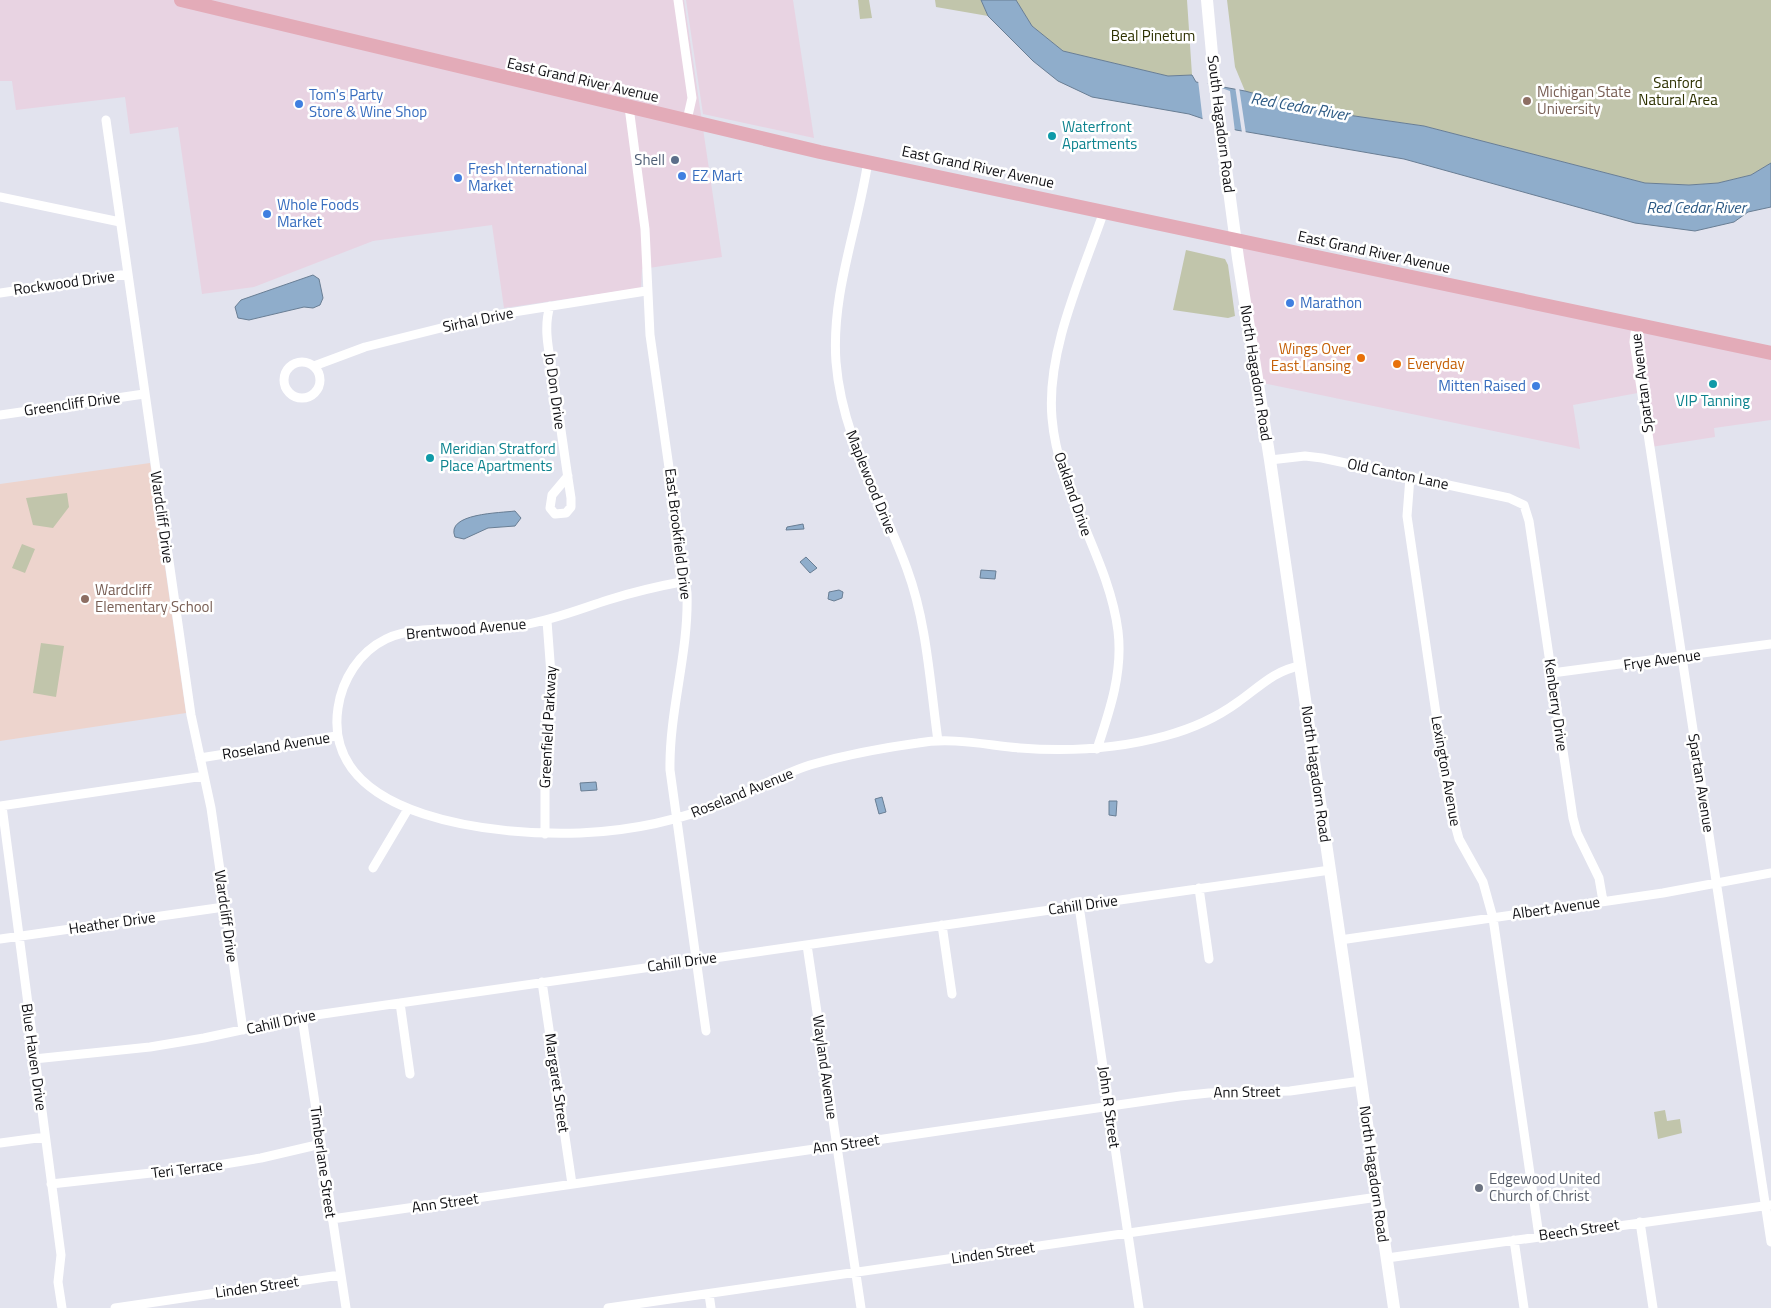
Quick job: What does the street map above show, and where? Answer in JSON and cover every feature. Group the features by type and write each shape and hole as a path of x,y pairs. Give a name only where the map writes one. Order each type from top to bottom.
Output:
{"main road":[{"name":"East Grand River Avenue","path":"181,0 229,6 629,107 868,161 1771,353"}],"street":[{"path":"678,0 692,98 687,120"},
{"name":"South Hagadorn Road","path":"1206,3 1235,240"},
{"name":"East Brookfield Drive","path":"629,107 645,224 646,291 650,335 686,581 685,642 670,744 671,784 706,1031"},
{"name":"Wardcliff Drive","path":"106,120 191,715 204,776 243,1030"},
{"name":"Maplewood Drive","path":"868,161 842,279 836,332 836,363 847,422 856,452 907,569 914,593 922,627 938,741"},
{"path":"0,197 120,222"},
{"name":"Oakland Drive","path":"1098,749 1116,684 1118,630 1111,601 1063,472 1054,438 1051,399 1053,370 1062,331 1104,211"},
{"name":"North Hagadorn Road","path":"1235,240 1270,460 1394,1308"},
{"name":"Rockwood Drive","path":"0,293 127,274"},
{"name":"Sirhal Drive","path":"314,366 320,377 320,383 314,394 303,399 287,392 283,380 284,374 291,365 303,362 314,366 365,347 489,316 646,291"},
{"name":"Jo Don Drive","path":"550,306 547,315 547,336 568,476"},
{"name":"Spartan Avenue","path":"1636,324 1634,342 1716,883 1768,1205 1771,1242"},
{"name":"Greencliff Drive","path":"0,415 144,394"},
{"name":"Old Canton Lane","path":"1270,460 1305,456 1322,458 1509,498 1524,505"},
{"name":"Lexington Avenue","path":"1410,477 1407,496 1408,524 1449,802 1459,839 1483,882 1493,918 1540,1236"},
{"name":"Kenberry Drive","path":"1524,505 1529,521 1574,826 1599,878 1603,901"},
{"name":"Brentwood Avenue","path":"336,736 339,702 344,684 353,668 368,651 384,639 420,630 499,629 547,621 642,590 686,581"},
{"name":"Greenfield Parkway","path":"545,834 546,770 552,688 547,621"},
{"name":"Frye Avenue","path":"1552,673 1771,644"},
{"name":"Roseland Avenue","path":"200,758 336,736 357,774 372,790 408,809 485,828 545,834 584,833 630,828 675,818 730,800 809,766 873,751 938,741 1050,750 1098,749 1162,737 1200,724 1236,704 1274,675 1287,668 1300,666"},
{"path":"1,806 204,776"},
{"name":"Blue Haven Drive","path":"1,806 21,936 34,1058 61,1255 58,1282 62,1308"},
{"path":"373,868 408,809"},
{"name":"Cahill Drive","path":"34,1058 150,1047 302,1017 1330,870"},
{"name":"Albert Avenue","path":"1340,940 1603,901 1771,873"},
{"path":"1198,888 1209,958"},
{"name":"John R Street","path":"1080,906 1139,1308"},
{"name":"Heather Drive","path":"0,939 224,907"},
{"path":"942,925 952,994"},
{"name":"Wayland Avenue","path":"807,945 861,1308"},
{"name":"Margaret Street","path":"542,982 572,1184"},
{"path":"400,1003 410,1074"},
{"name":"Timberlane Street","path":"302,1017 346,1308"},
{"name":"Ann Street","path":"332,1220 1108,1106 1209,1093 1290,1091 1361,1081"},
{"path":"0,1143 45,1137"},
{"name":"Teri Terrace","path":"51,1184 206,1167 261,1158 320,1144"},
{"name":"Linden Street","path":"608,1308 1378,1197"},
{"name":"Beech Street","path":"1387,1258 1768,1205"},
{"path":"1640,1222 1652,1308"},
{"path":"1514,1240 1524,1308"},
{"name":"Linden Street","path":"115,1308 340,1275"},
{"path":"709,1294 711,1308"}],"shaded area":[{"path":"0,0 684,0 722,257 642,269 641,288 504,308 492,225 373,241 254,287 202,294 178,127 130,134 125,97 16,110 12,81 0,81"},
{"path":"686,0 793,0 814,138 703,114"},
{"path":"1237,241 1771,356 1771,420 1714,428 1715,437 1651,447 1643,392 1573,405 1580,449 1258,382"},
{"name":"Wardcliff Elementary School","path":"150,463 186,713 0,741 0,484"}],"green space":[{"path":"858,0 869,0 872,18 860,19"},
{"path":"935,0 981,0 988,16 936,7"},
{"name":"Beal Pinetum","path":"1016,0 1187,0 1192,75 1168,76 1063,51 1032,26"},
{"name":"Sanford Natural Area","path":"1227,0 1771,0 1771,163 1751,175 1718,183 1689,185 1645,183 1424,126 1321,111 1245,91 1235,67"},
{"path":"1186,250 1225,259 1228,265 1235,316 1228,318 1173,310"},
{"path":"67,493 69,507 53,528 33,525 26,498"},
{"path":"22,544 35,549 25,573 12,568"},
{"path":"41,643 64,646 56,697 33,693"},
{"path":"1665,1110 1667,1121 1680,1119 1682,1133 1658,1139 1654,1112"}],"water":[{"name":"Red Cedar River","path":"981,0 1016,0 1032,26 1063,51 1168,76 1192,75 1196,82 1245,91 1320,111 1424,126 1645,183 1689,185 1718,183 1751,175 1771,163 1771,207 1748,212 1734,222 1695,231 1635,223 1404,159 1236,130 1189,114 1092,97 1058,81 1033,61 988,16"},
{"path":"313,275 319,279 323,298 320,305 249,320 238,318 235,307 241,300"},
{"path":"515,511 521,518 515,526 488,528 464,539 455,537 454,529 458,523 466,519 487,514"},
{"path":"803,524 804,529 786,530 787,527"},
{"path":"806,557 817,568 810,573 800,562"},
{"path":"981,570 996,571 995,579 980,578"},
{"path":"839,590 843,592 842,598 834,601 828,599 829,592"},
{"path":"596,782 597,790 581,791 580,783"},
{"path":"882,797 886,812 879,814 875,799"},
{"path":"1109,801 1117,801 1116,816 1109,815"}],"pier":[{"path":"1198,80 1230,91 1235,132 1203,122"},
{"path":"1235,86 1239,87 1246,134 1242,133"}],"place":[{"name":"Michigan State University","path":"1527,101"},
{"name":"Tom's Party Store & Wine Shop","path":"299,104"},
{"name":"Waterfront Apartments","path":"1052,136"},
{"name":"Shell","path":"675,160"},
{"name":"EZ Mart","path":"682,176"},
{"name":"Fresh International Market","path":"458,178"},
{"name":"Whole Foods Market","path":"267,214"},
{"name":"Marathon","path":"1290,303"},
{"name":"Wings Over East Lansing","path":"1361,358"},
{"name":"Everyday","path":"1397,364"},
{"name":"VIP Tanning","path":"1713,384"},
{"name":"Mitten Raised","path":"1536,386"},
{"name":"Meridian Stratford Place Apartments","path":"430,458"},
{"name":"Wardcliff Elementary School","path":"85,599"},
{"name":"Edgewood United Church of Christ","path":"1479,1188"}]}
